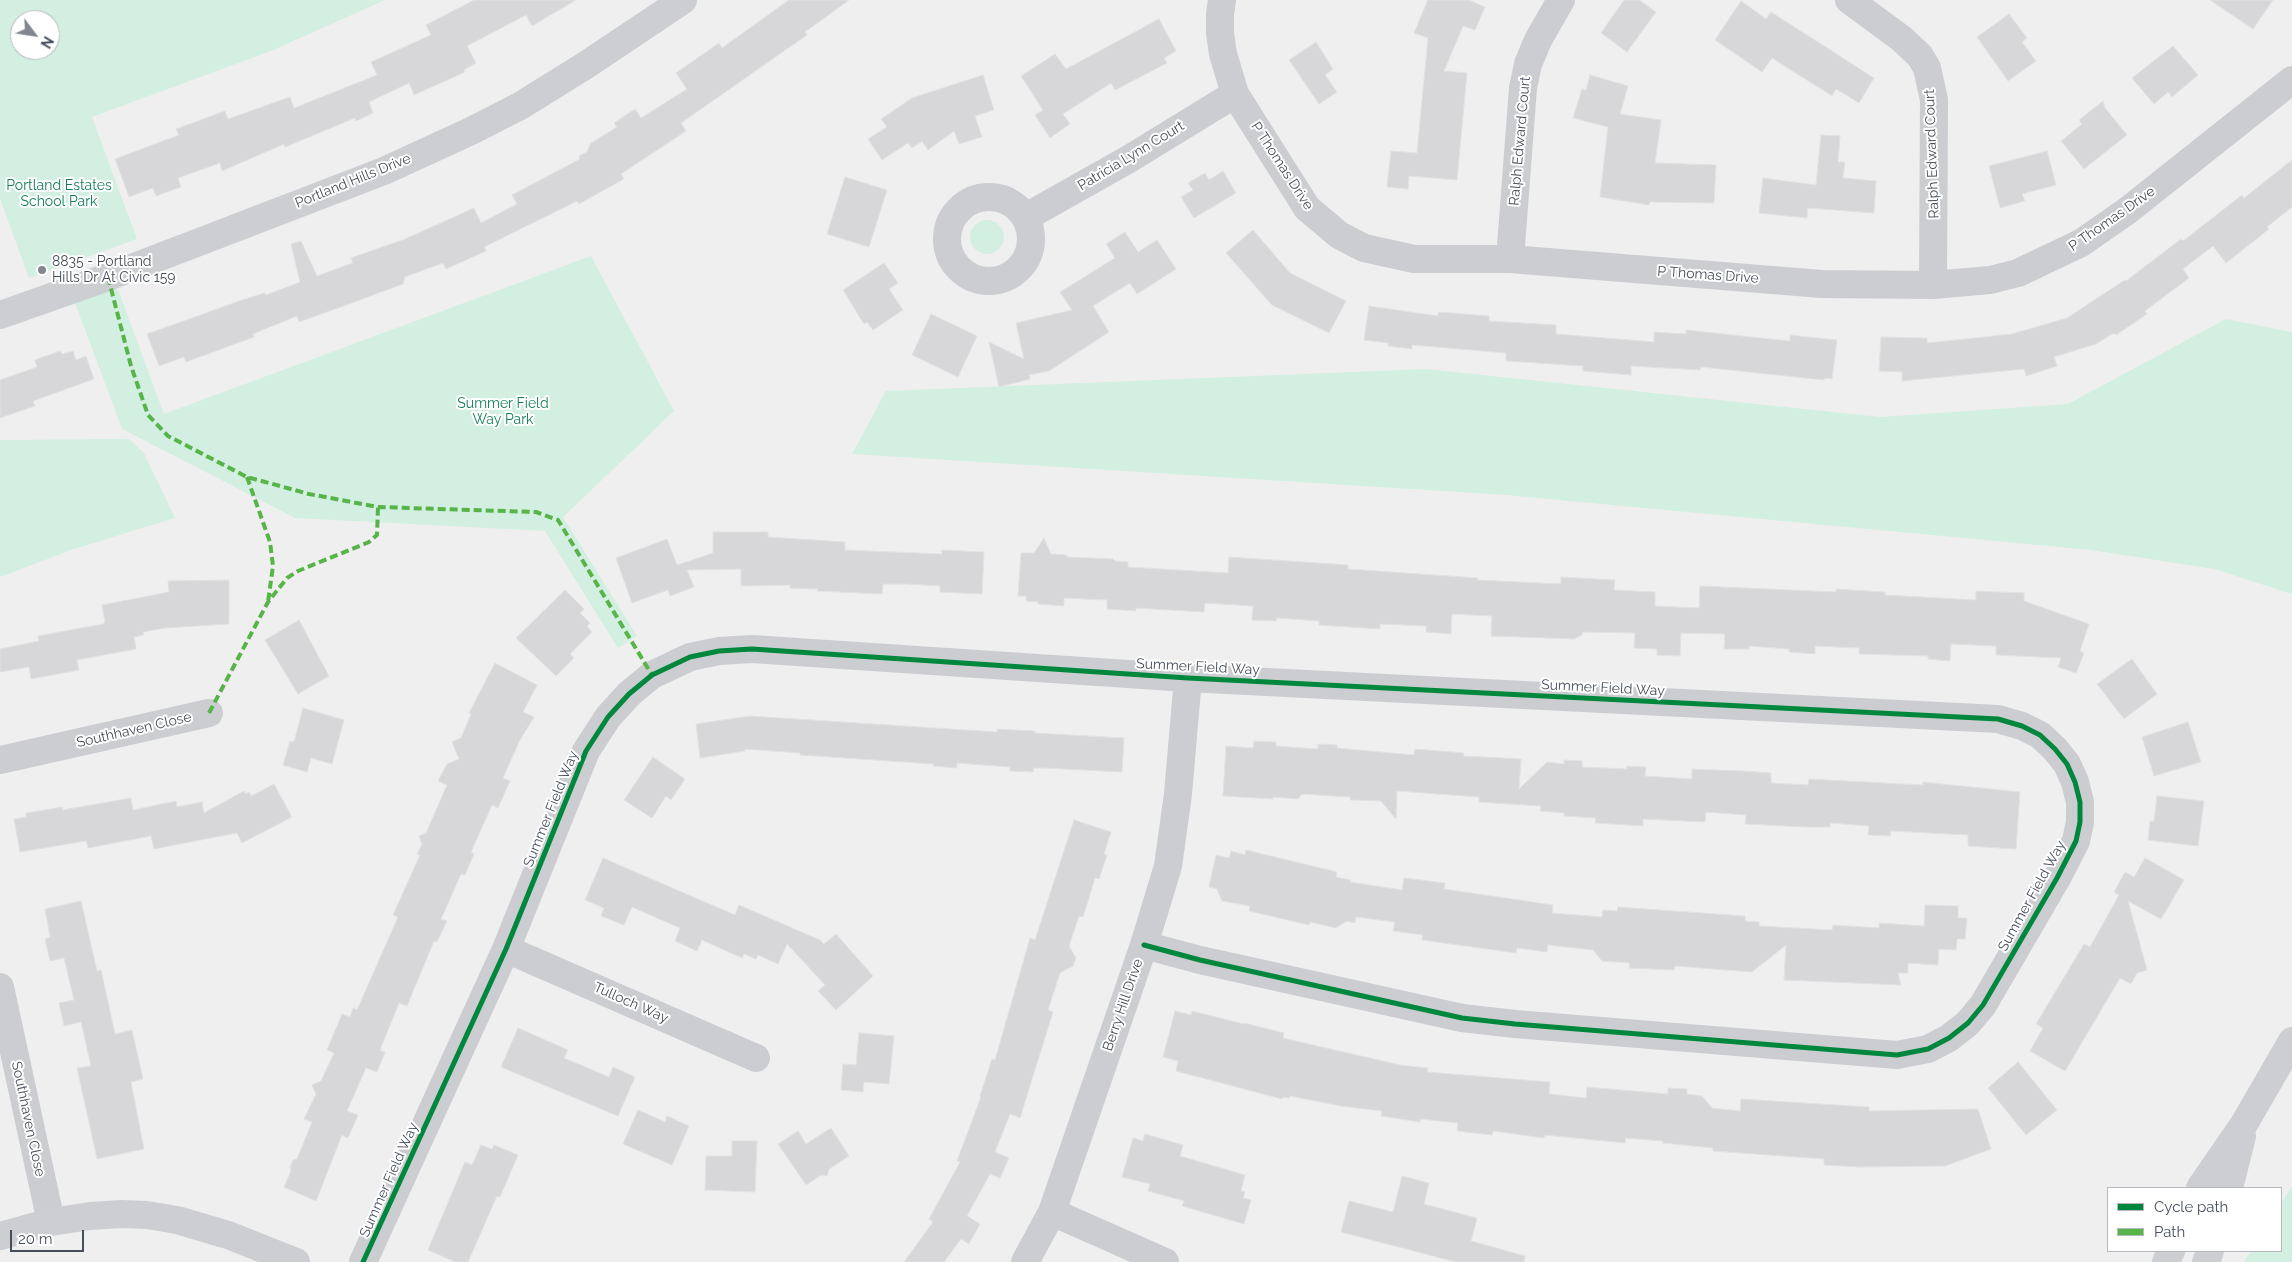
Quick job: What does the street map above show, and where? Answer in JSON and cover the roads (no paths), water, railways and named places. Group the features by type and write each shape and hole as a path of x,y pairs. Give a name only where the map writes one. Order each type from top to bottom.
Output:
{"street":[{"name":"Portland Hills Drive","path":"0,315 108,277 384,171 471,131 520,106 586,65 683,0"},
{"name":"P Thomas Drive","path":"1222,0 1220,33 1223,54 1235,94 1307,208 1339,235 1364,248 1414,259 1510,260 1822,284 1933,285 1990,280 2018,273 2081,243 2127,212 2292,80"},
{"name":"Ralph Edward Court","path":"1510,260 1523,88 1528,64 1538,40 1561,0"},
{"name":"Ralph Edward Court","path":"1850,0 1902,39 1920,56 1927,68 1934,100 1933,285"},
{"name":"Patricia Lynn Court","path":"1026,217 1129,159 1235,94"},
{"name":"Summer Field Way","path":"364,1262 506,949 586,751 608,717 644,681 652,675 690,657 719,651 752,649 1188,678 1998,719 2022,726 2040,736 2055,749 2067,764 2075,782 2080,802 2080,822 2076,841 2058,878 1983,1005 1968,1023 1949,1038 1928,1049 1897,1055 1525,1025 1462,1018 1200,960 1144,945"},
{"name":"Berry Hill Drive","path":"1025,1262 1052,1212 1144,945 1168,866 1178,794 1188,678"},
{"name":"Southhaven Close","path":"0,760 209,713"},
{"name":"Tulloch Way","path":"506,949 756,1058"},
{"name":"Southhaven Close","path":"0,987 51,1222"},
{"path":"2200,1187 2204,1179 2244,1124 2292,1041"},
{"path":"2230,1187 2244,1124"},
{"path":"1052,1212 1165,1262"},
{"path":"0,1236 51,1222 121,1214 147,1215 177,1220 228,1235 296,1262"}],"place":[{"name":"8835 - Portland Hills Dr At Civic 159","path":"42,270"}],"park label":[{"name":"Portland Estates School Park","path":"59,194"},
{"name":"Summer Field Way Park","path":"503,412"}]}
